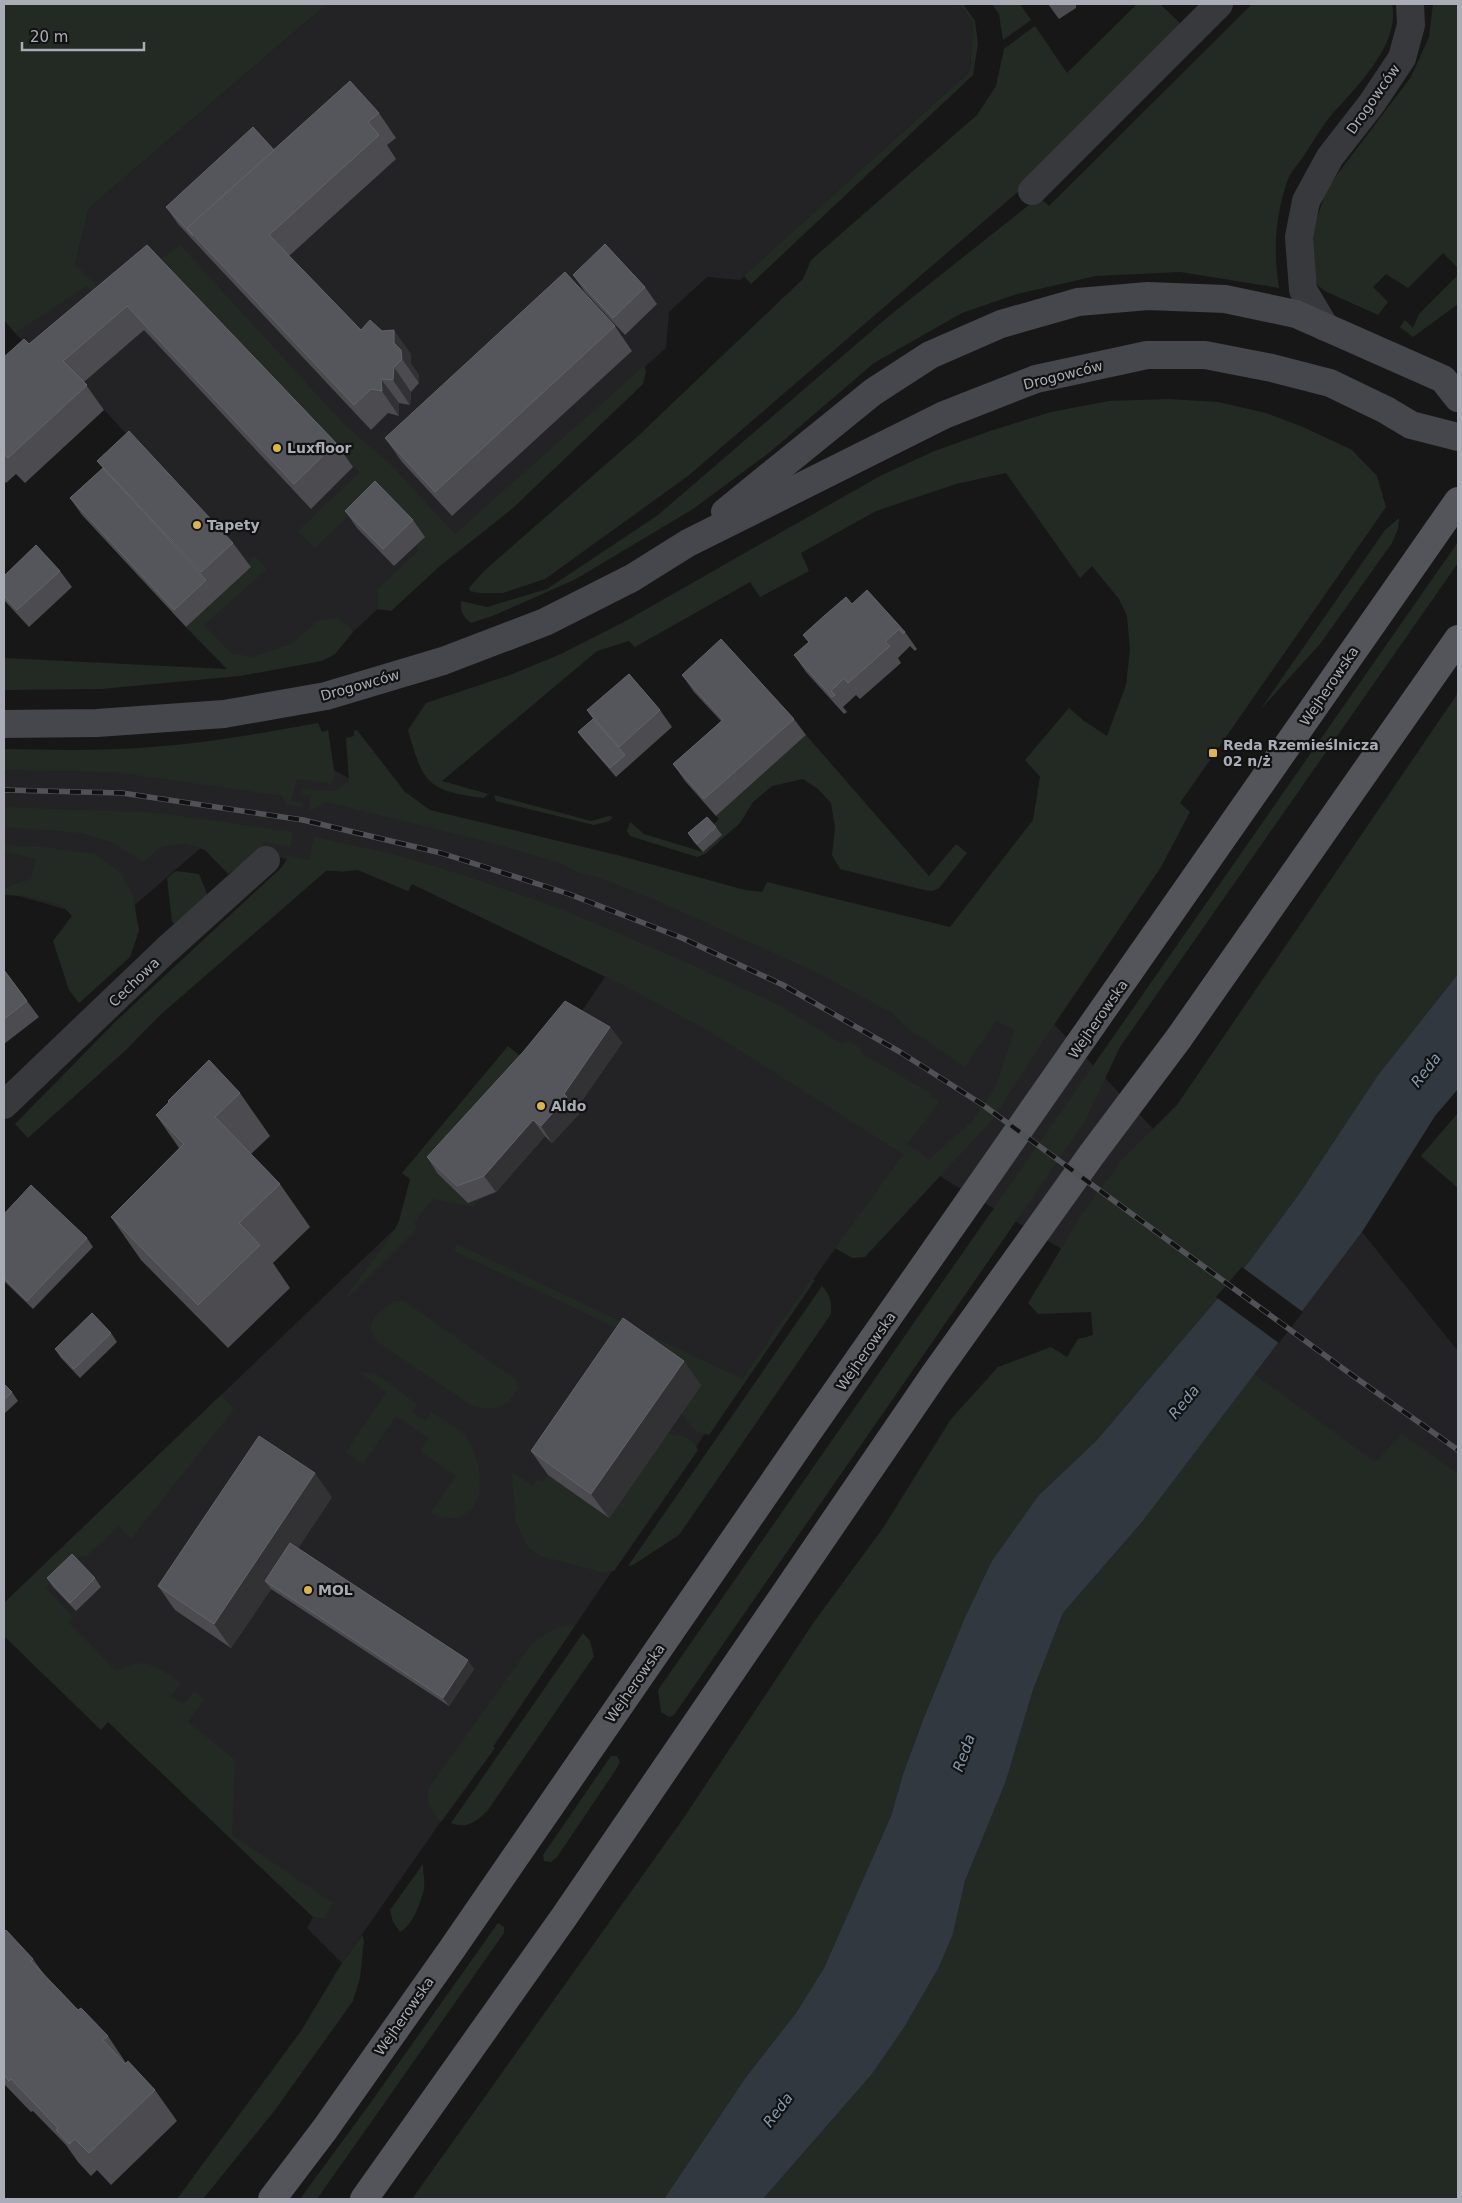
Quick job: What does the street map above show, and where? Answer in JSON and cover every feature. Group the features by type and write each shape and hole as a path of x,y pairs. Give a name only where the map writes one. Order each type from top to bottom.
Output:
{"main road":[{"name":"Wejherowska","path":"272,2199 380,2050 808,1432 1458,501"},
{"path":"364,2199 564,1918 934,1375 1092,1154 1179,1038 1458,639"}],"street":[{"path":"1032,191 1219,4"},
{"name":"Drogowców","path":"1326,327 1303,290 1299,237 1306,201 1330,157 1372,103 1402,58 1411,25 1410,4"},
{"name":"Drogowców","path":"688,543 812,439 873,392 930,355 1001,324 1078,302 1148,296 1225,299 1296,314 1443,379 1458,398"},
{"name":"Drogowców","path":"4,724 97,723 224,714 326,696 443,661 545,622 632,578 688,543 944,415 1036,378 1146,355 1205,355 1330,383 1386,410 1411,425 1458,437"},
{"name":"Cechowa","path":"4,1105 166,951 266,860"}],"shaded area":[{"path":"4,4 327,4 89,208 75,264 109,298 180,245 344,424 391,465 455,534 644,366 646,371 643,384 513,508 440,566 391,611 378,609 378,589 419,550 416,546 425,536 376,489 315,548 298,531 360,472 353,467 186,293 110,314 87,286 15,333 4,320"},
{"path":"327,4 959,4 973,23 970,71 740,280 707,277 669,312 666,348 455,535 346,639 228,670 186,627 218,597 146,455 81,385 41,363 4,320 4,292 75,264 89,208"},
{"path":"959,4 963,4 975,21 978,44 973,75 751,284 744,276 970,71 973,23"},
{"path":"992,4 1020,4 1031,20 1003,40 999,14"},
{"path":"1137,4 1160,4 1182,25 1027,184 688,476 545,579 503,593 470,591 469,588 484,571 637,437 803,279 811,260 977,115 996,86 1004,49 1035,26 1067,73"},
{"path":"1252,4 1392,4 1393,20 1389,36 1382,51 1362,81 1328,119 1288,179 1280,206 1276,233 1279,288 1180,272 1096,276 1017,294 962,313 874,363 770,452 693,509 576,579 495,615 471,623 466,618 461,608 461,601 487,607 547,589 658,515 889,316 1039,197 1049,206"},
{"path":"1433,4 1458,4 1458,268 1443,253 1408,288 1386,274 1373,287 1388,302 1378,315 1327,292 1317,285 1311,263 1312,233 1327,188 1411,77 1429,37"},
{"path":"1458,275 1458,304 1413,337 1400,327 1405,320 1413,328 1419,314"},
{"path":"1168,399 1218,402 1266,413 1303,427 1352,450 1377,476 1386,507 1180,803 1190,812 1161,867 1039,1047 993,1119 865,1257 852,1258 835,1248 903,1154 709,1031 623,985 412,884 408,891 358,870 326,871 159,1016 127,1049 28,1138 15,1124 117,1020 282,867 287,859 286,855 309,860 314,837 393,854 463,875 561,909 690,964 780,1006 842,1044 849,1041 861,1049 861,1053 932,1094 929,1097 940,1102 907,1144 929,1160 972,1121 995,1088 1015,1030 996,1021 965,1067 901,1023 894,1014 818,973 656,900 601,878 576,872 563,864 496,844 326,802 312,810 309,809 311,796 302,794 303,789 335,791 349,781 346,738 354,736 354,731 357,730 405,792 430,810 621,856 745,890 762,892 767,882 950,927 1033,820 1040,777 1025,760 1069,708 1084,721 1107,736 1126,685 1130,650 1127,616 1119,599 1092,566 1080,578 1006,473 956,484 876,511 801,553 809,571 760,597 750,582 635,647 629,641 597,651 442,781 488,794 484,798 450,792 430,781 418,762 408,730 426,703 510,675 561,654 622,623 880,476 932,452 1051,412 1109,401"},
{"path":"1399,518 1398,529 1392,543 1320,644 1260,710 1385,530"},
{"path":"1458,542 1458,563 1120,1047 1085,1121 674,1715 669,1717 661,1712 658,1690"},
{"path":"255,556 267,569 204,625 231,653 253,657 291,644 319,620 337,618 349,626 353,632 335,654 322,661 240,676 101,689 4,690 4,658 227,669 186,627 250,568 247,563"},
{"path":"1458,693 1458,974 1378,1075 1299,1194 1248,1263 1096,1441 1039,1495 979,1588 965,1617 923,1720 904,1771 891,1816 824,1968 796,2013 746,2077 664,2199 412,2199 685,1816 814,1622 883,1528 951,1419 998,1367 1051,1347 1067,1357 1078,1339 1093,1335 1091,1312 1038,1314 1028,1303 1083,1213 1120,1162 1177,1105"},
{"path":"318,723 322,732 328,730 335,776 331,784 297,779 291,801 302,803 301,807 286,804 282,796 113,772 4,770 4,749 97,750 152,747 215,740"},
{"path":"806,735 929,876 956,844 967,853 939,888 933,891 924,890 840,869 832,855 835,828 831,803 818,789 803,779 772,786 753,802 740,823 705,854 697,857 630,836 627,831 630,822 644,834 703,852 713,825 719,819 716,816"},
{"path":"306,755 419,816 1054,1024 1175,1152 1088,1265 903,1154 742,1379 493,1747 342,1963 307,1928 313,1917 108,1722 101,1730 4,1636 4,1603 406,1218 438,1174 577,1018 605,977 412,884 408,891 358,870 341,872 209,841 114,923 4,892 4,763"},
{"path":"494,795 591,821 609,816 613,817 609,821 594,825 496,801"},
{"path":"4,807 160,813 293,832 291,847 263,842 261,852 228,874 205,850 185,843 159,848 144,862 112,842 81,833 4,827"},
{"path":"4,845 43,847 95,854 121,873 133,896 139,931 130,957 79,1003 69,990 53,941 72,916 62,905 25,896 4,895 4,888 31,879 36,859 4,851"},
{"path":"176,871 199,874 208,896 182,929 172,922 167,878"},
{"path":"508,1046 535,1068 484,1196 473,1207 433,1199 415,1222 416,1229 348,1297 348,1294 391,1236 399,1221 410,1179 402,1173"},
{"path":"1458,1113 1458,1188 1421,1156"},
{"path":"1362,1232 1458,1351 1458,1526 1253,1373"},
{"path":"457,1244 742,1379 811,1280 815,1280 709,1435 696,1431 681,1413 642,1340 456,1252 454,1248"},
{"path":"822,1286 830,1299 831,1314 679,1535 633,1565 628,1566"},
{"path":"393,1301 404,1301 515,1379 519,1388 510,1400 495,1408 474,1407 379,1343 371,1330 371,1324 377,1315"},
{"path":"359,1372 376,1374 417,1404 412,1411 425,1421 431,1412 453,1426 467,1438 475,1454 480,1481 476,1501 467,1513 453,1518 446,1518 438,1517 431,1513 456,1476 420,1451 429,1438 396,1416 363,1464 346,1452 387,1392"},
{"path":"1253,1373 1375,1462 1402,1434 1458,1474 1458,2199 763,2199 872,2074 905,2026 939,1967 953,1934 965,1881 1006,1781 1033,1690 1063,1613 1142,1522"},
{"path":"221,1395 234,1409 131,1539 119,1526 87,1556 80,1557 69,1565 46,1588 73,1617 68,1622 116,1671 135,1664 143,1663 150,1665 181,1683 171,1696 183,1705 194,1691 204,1699 188,1722 235,1760 232,1835 333,1903 325,1916 327,1919 313,1917 108,1722 101,1730 4,1636 4,1603"},
{"path":"667,1434 689,1439 698,1450 614,1571 601,1572 541,1556 528,1547 516,1523 512,1472 533,1486 538,1479 543,1482 548,1475 609,1518"},
{"path":"570,1625 574,1627 493,1746 495,1748 441,1822 430,1807 428,1789 531,1645 554,1630"},
{"path":"583,1633 590,1641 594,1656 488,1810 467,1825 451,1823"},
{"path":"611,1756 617,1756 620,1762 615,1771 557,1857 551,1862 544,1861 543,1855"},
{"path":"423,1864 424,1888 421,1900 413,1919 400,1932 393,1922 390,1910"},
{"path":"498,1923 504,1927 504,1933 317,2199 300,2199 369,2105"},
{"path":"362,1935 364,1940 360,1978 353,2001 275,2110 203,2199 177,2199 301,2031 342,1963"}],"water":[{"name":"Reda","path":"1458,974 1458,1089 1435,1116 1362,1232 1142,1522 1063,1613 1033,1690 1006,1781 965,1881 953,1934 939,1967 905,2026 872,2074 763,2199 664,2199 746,2077 796,2013 824,1968 891,1816 904,1771 923,1720 965,1617 992,1561 1039,1495 1096,1441 1248,1263 1299,1194 1378,1075"}],"pier":[{"path":"1242,1267 1303,1312 1279,1343 1216,1297"}],"building":[{"path":"350,81 379,113 368,122 379,135 269,235 361,330 370,320 382,331 394,330 394,343 401,350 402,359 394,367 393,380 381,379 382,391 371,389 354,405 187,228"},
{"path":"253,127 274,150 187,228 193,236 166,207"},
{"path":"605,244 645,287 613,318 573,275"},
{"path":"147,245 336,443 294,484 127,306 63,361 87,385 8,458 4,454 4,357 24,339 29,344"},
{"path":"565,272 615,326 435,492 385,438"},
{"path":"129,431 233,543 201,572 97,461"},
{"path":"103,468 206,580 174,610 70,498"},
{"path":"375,481 413,520 383,549 345,511"},
{"path":"36,545 60,571 17,610 4,596 4,576"},
{"path":"867,590 905,632 903,634 899,629 885,642 890,646 848,683 844,678 831,691 835,695 832,697 794,655 809,642 803,635 824,616 846,597 852,604"},
{"path":"721,639 794,719 704,799 673,764 723,720 682,675"},
{"path":"629,674 660,710 619,747 587,710"},
{"path":"593,719 625,755 610,768 578,732"},
{"path":"707,817 716,827 697,844 688,833"},
{"path":"4,970 27,1001 4,1019"},
{"path":"565,1001 610,1027 564,1094 567,1097 541,1126 533,1120 484,1176 457,1186 427,1157 523,1052"},
{"path":"209,1060 240,1093 215,1117 280,1184 239,1223 260,1245 198,1305 111,1217 184,1144 156,1115"},
{"path":"31,1185 87,1238 27,1301 4,1278 4,1214"},
{"path":"92,1313 111,1333 74,1369 55,1349"},
{"path":"623,1318 684,1361 591,1494 531,1451"},
{"path":"4,1384 12,1392 4,1400"},
{"path":"259,1436 315,1473 214,1624 158,1586"},
{"path":"290,1543 468,1660 443,1698 265,1581"},
{"path":"72,1554 95,1578 70,1603 47,1578"},
{"path":"6,1930 33,1959 31,1961 78,2010 81,2008 108,2036 103,2040 125,2064 128,2061 155,2090 89,2153 75,2139 69,2144 56,2130 58,2128 11,2079 9,2081 4,2075 4,1933"}],"railway":[{"path":"4,790 122,793 303,820 441,853 569,894 682,938 783,985 900,1052 983,1105 1356,1378 1458,1450"}],"place":[{"name":"Luxfloor","path":"277,448"},
{"name":"Tapety","path":"197,525"},
{"name":"Reda Rzemieślnicza 02 n/ż","path":"1213,753"},
{"name":"Aldo","path":"541,1106"},
{"name":"MOL","path":"308,1590"}]}
